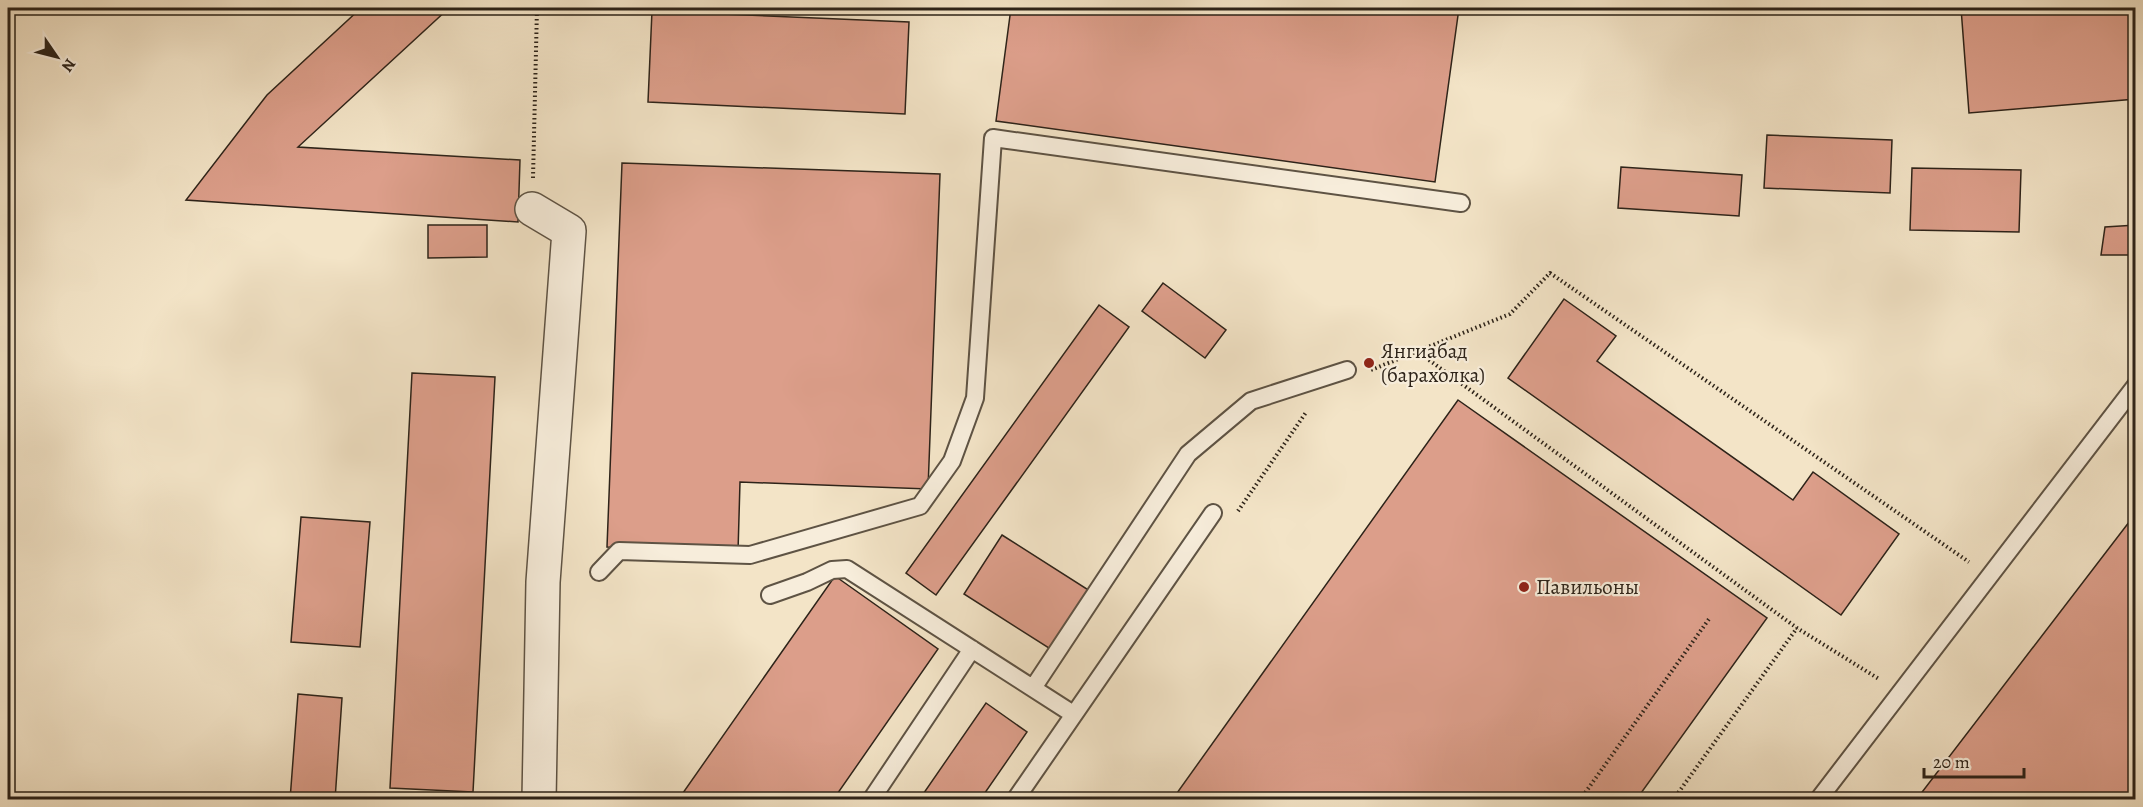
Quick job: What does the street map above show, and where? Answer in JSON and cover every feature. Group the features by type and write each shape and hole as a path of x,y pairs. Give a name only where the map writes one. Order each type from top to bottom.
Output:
{"street":[{"path":"532,209 569,231 543,582 539,800"}],"lane":[{"path":"599,573 619,551 750,555 920,506 952,461 975,398 993,138 1461,203"},
{"path":"1033,688 1188,454 1251,401 1356,372"},
{"path":"1818,800 2136,385"},
{"path":"1015,800 1213,513"},
{"path":"771,595 832,570 847,569 1073,714"},
{"path":"871,800 972,649"}],"path":[{"path":"532,209 537,8"},
{"path":"1356,372 1418,352 1510,314 1550,273 1989,576"},
{"path":"1418,352 1797,628 1900,692"},
{"path":"1233,517 1307,410"},
{"path":"1580,800 1709,619"},
{"path":"1673,800 1797,628"}],"building":[{"path":"361,8 449,8 298,147 520,160 518,222 186,200 267,95"},
{"path":"1011,8 1459,8 1435,182 996,121"},
{"path":"1961,8 2136,8 2136,99 1969,113"},
{"path":"652,11 909,22 905,114 648,102"},
{"path":"1767,135 1892,140 1890,193 1764,188"},
{"path":"622,163 940,174 928,489 740,482 738,552 607,547"},
{"path":"1621,167 1742,175 1739,216 1618,208"},
{"path":"1912,168 2021,170 2019,232 1910,230"},
{"path":"428,225 487,225 487,257 428,258"},
{"path":"2136,225 2136,255 2101,255 2105,227"},
{"path":"1163,283 1226,330 1205,358 1142,311"},
{"path":"1564,299 1616,336 1597,361 1793,500 1813,472 1899,534 1841,615 1508,378"},
{"path":"1099,305 1129,327 936,595 906,573"},
{"path":"412,373 495,377 473,792 390,788"},
{"name":"Павильоны","path":"1458,400 1767,618 1636,800 1172,800"},
{"path":"2136,513 2136,800 1916,800"},
{"path":"301,517 370,522 360,647 291,642"},
{"path":"1002,535 1090,591 1052,650 964,594"},
{"path":"835,576 938,649 833,800 678,800"},
{"path":"298,694 342,698 335,800 290,800"},
{"path":"986,703 1027,732 980,800 919,800"}],"place":[{"name":"Янгиабад (барахолка)","path":"1369,363"},
{"name":"Павильоны","path":"1524,587"}]}
